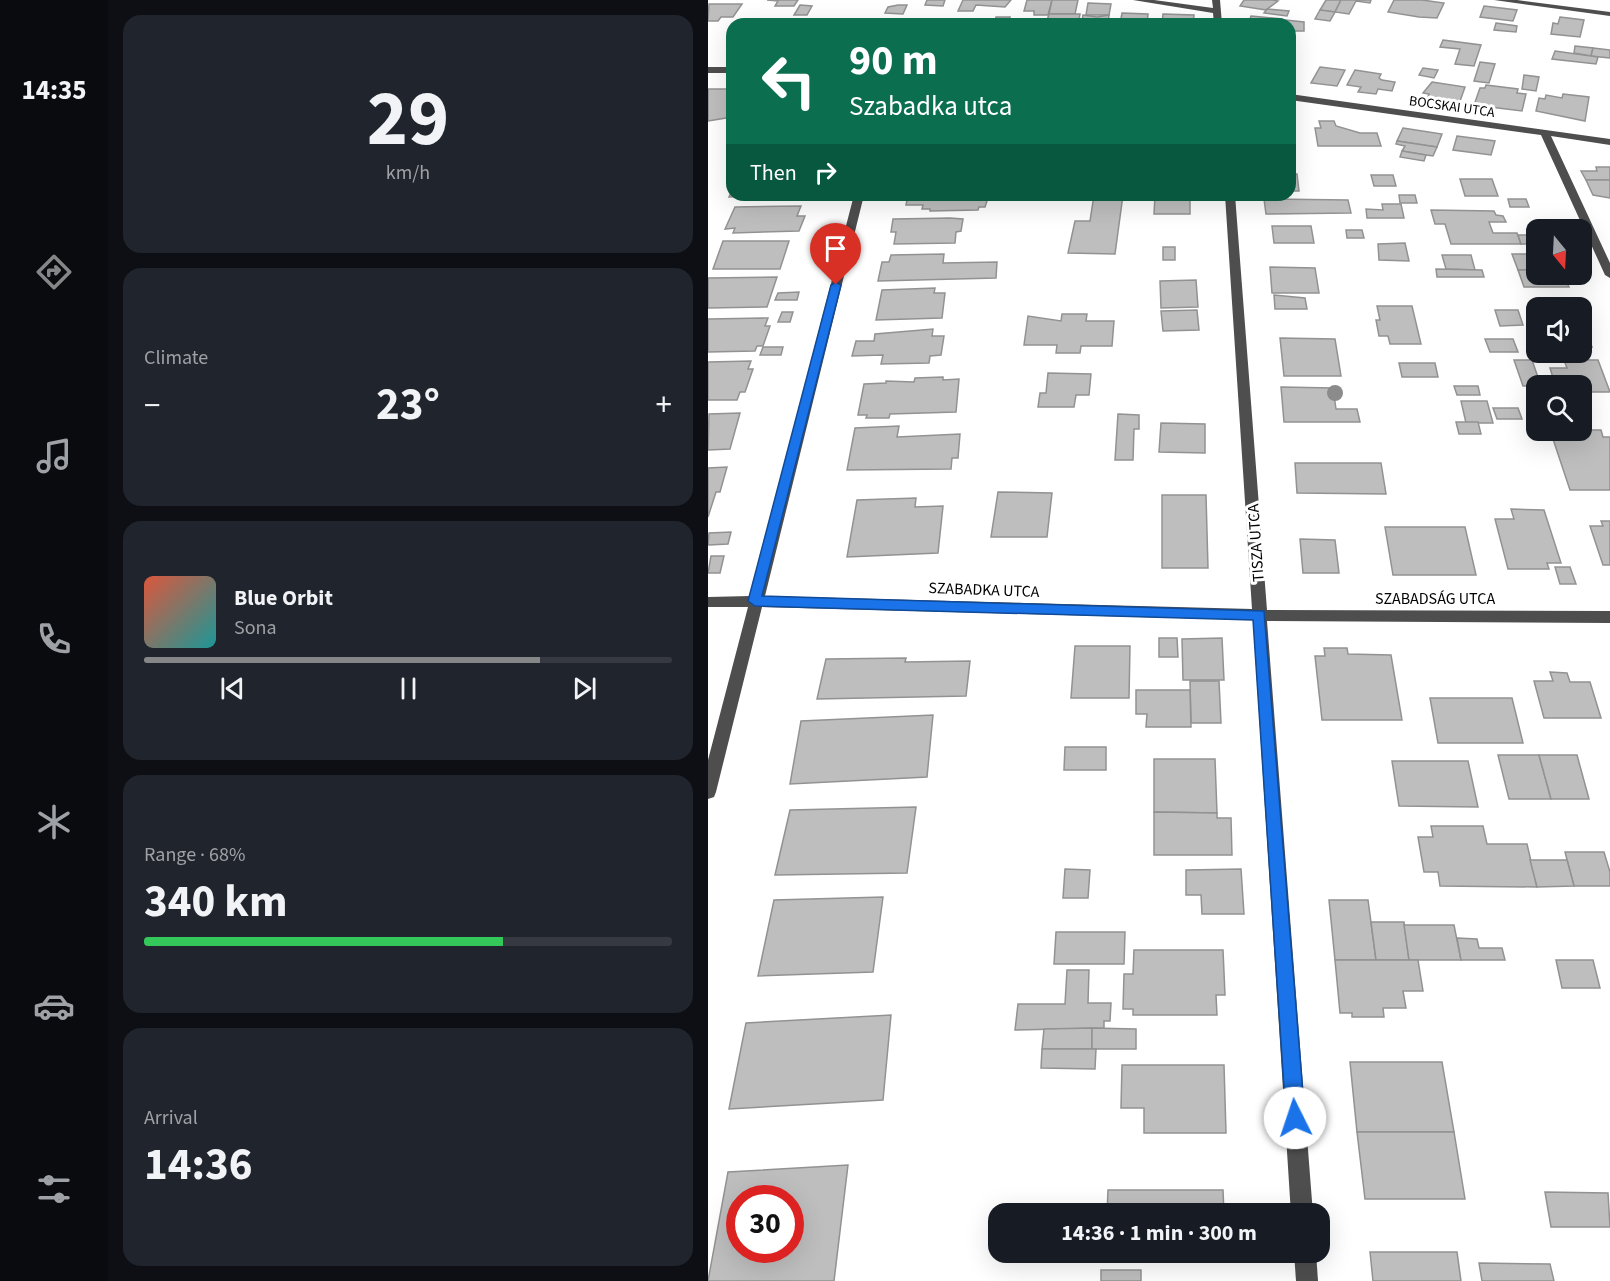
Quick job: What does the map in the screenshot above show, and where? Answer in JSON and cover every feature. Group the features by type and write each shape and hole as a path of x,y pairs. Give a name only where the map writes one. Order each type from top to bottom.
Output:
{"street":[{"path":"1137,0 1217,11"},
{"path":"1216,0 1218,18"},
{"path":"1498,0 1610,14"},
{"path":"708,70 726,70"},
{"name":"BOCSKAI UTCA","path":"1296,98 1610,142"},
{"path":"1544,132 1610,275"},
{"path":"708,792 857,201"},
{"name":"TISZA UTCA","path":"1230,201 1301,1203"},
{"name":"SZABADKA UTCA","path":"708,602 755,601 1260,615"},
{"name":"SZABADSÁG UTCA","path":"1260,615 1610,617"},
{"path":"1306,1263 1307,1281"}],"building":[{"path":"767,0 798,0 794,6 775,6 778,1"},
{"path":"927,0 945,0 943,6 925,5"},
{"path":"963,0 1011,0 1005,7 976,5 973,11 958,11"},
{"path":"1027,0 1052,0 1048,15 1034,15 1034,11 1024,11"},
{"path":"1052,0 1078,0 1075,14 1049,14"},
{"path":"1244,0 1278,1 1266,10 1240,6"},
{"path":"1326,0 1341,0 1335,12 1320,10"},
{"path":"1341,0 1371,0 1370,3 1356,1 1349,14 1335,12"},
{"path":"1394,0 1444,3 1437,18 1419,17 1388,12"},
{"path":"1088,3 1111,4 1109,15 1086,15"},
{"path":"709,4 742,4 733,17 721,17 718,21 708,21"},
{"path":"800,5 812,6 807,15 794,15"},
{"path":"907,5 903,14 885,13 888,7"},
{"path":"1484,6 1517,10 1513,21 1480,17"},
{"path":"1267,9 1289,11 1287,16 1264,13"},
{"path":"1320,10 1335,12 1330,21 1315,19"},
{"path":"1122,13 1148,14 1148,18 1121,18"},
{"path":"1049,14 1080,14 1079,18 1048,18"},
{"path":"1163,14 1194,15 1194,18 1163,18"},
{"path":"1083,15 1097,17 1109,15 1109,18 1083,18"},
{"path":"1560,17 1584,20 1580,37 1551,34 1553,23 1558,24"},
{"path":"1296,21 1304,22 1304,31 1296,31"},
{"path":"1496,23 1517,26 1516,32 1494,30"},
{"path":"1443,40 1481,45 1474,66 1455,64 1460,49 1440,47"},
{"path":"1575,46 1593,48 1591,56 1574,53"},
{"path":"1593,48 1610,50 1610,58 1591,56"},
{"path":"1555,51 1598,57 1596,64 1552,59"},
{"path":"1480,62 1495,64 1489,83 1474,81"},
{"path":"1320,67 1345,70 1337,86 1311,83"},
{"path":"1423,68 1438,70 1434,78 1419,75"},
{"path":"1355,70 1381,74 1379,78 1382,80 1395,82 1392,91 1378,89 1376,94 1358,92 1361,87 1347,85"},
{"path":"1524,75 1539,77 1536,91 1522,89"},
{"path":"1432,82 1465,87 1459,104 1427,99 1429,94 1423,93"},
{"path":"1486,85 1518,89 1517,93 1526,94 1522,111 1474,105 1480,88 1485,88"},
{"path":"708,89 726,89 726,118 708,121"},
{"path":"1563,94 1589,97 1585,121 1536,111 1539,98 1545,99 1546,95 1562,98"},
{"path":"1319,121 1334,121 1336,126 1360,133 1377,133 1381,146 1318,146 1315,128 1321,128"},
{"path":"1403,128 1442,134 1437,147 1397,141"},
{"path":"1457,136 1495,141 1491,155 1453,150"},
{"path":"1397,141 1437,147 1433,156 1426,155 1402,151 1405,146 1396,144"},
{"path":"1402,151 1426,155 1424,161 1400,157"},
{"path":"1596,167 1610,167 1610,180 1586,180 1581,171 1597,171"},
{"path":"1296,174 1297,174 1299,191 1296,191"},
{"path":"1371,175 1393,175 1396,186 1374,186"},
{"path":"1460,179 1492,179 1498,196 1465,196"},
{"path":"1586,180 1610,180 1610,198 1593,195"},
{"path":"1399,195 1415,195 1417,203 1400,203"},
{"path":"1296,199 1348,200 1351,213 1266,214 1264,201"},
{"path":"1508,199 1526,199 1529,207 1510,207"},
{"path":"907,201 987,201 985,207 979,207 978,210 930,211 930,209 922,209 923,205 906,205"},
{"path":"1093,201 1122,201 1115,254 1068,253 1075,221 1090,221"},
{"path":"1155,201 1190,201 1190,214 1154,214"},
{"path":"1382,204 1401,204 1404,218 1367,218 1366,209 1383,210"},
{"path":"801,206 797,216 805,216 799,231 733,233 735,228 725,229 735,207"},
{"path":"1431,210 1494,211 1496,215 1503,216 1506,222 1489,222 1493,233 1517,233 1521,244 1451,244 1445,224 1435,224"},
{"path":"893,219 963,219 961,231 956,232 955,243 894,244 896,232 891,232"},
{"path":"1272,226 1311,226 1314,243 1274,243"},
{"path":"1346,230 1362,230 1364,238 1347,238"},
{"path":"1518,235 1526,235 1526,244 1521,244"},
{"path":"723,241 789,241 780,269 713,269"},
{"path":"1405,243 1409,261 1379,260 1378,244"},
{"path":"1163,247 1175,247 1175,260 1163,260"},
{"path":"944,254 943,263 997,262 996,278 878,281 882,262 889,262 891,255"},
{"path":"1512,254 1526,254 1526,270 1518,270"},
{"path":"1442,255 1471,255 1475,270 1446,269"},
{"path":"1270,267 1315,268 1319,293 1272,293"},
{"path":"1436,269 1482,270 1484,277 1437,277"},
{"path":"1518,270 1526,270 1526,285 1568,285 1569,287 1524,287"},
{"path":"777,277 767,307 708,308 708,278"},
{"path":"1196,280 1198,307 1161,308 1160,281"},
{"path":"935,288 934,293 945,293 942,318 876,320 882,290"},
{"path":"799,292 797,300 775,300 778,293"},
{"path":"1274,295 1305,298 1307,309 1275,309"},
{"path":"1377,306 1412,306 1421,344 1390,344 1388,336 1379,336 1376,320 1380,320"},
{"path":"1197,310 1199,330 1163,331 1161,311"},
{"path":"1495,310 1518,310 1523,325 1500,326"},
{"path":"782,312 793,312 790,322 778,322"},
{"path":"1062,314 1087,314 1086,321 1114,321 1112,346 1081,346 1080,353 1056,353 1057,345 1024,345 1028,316 1061,321"},
{"path":"768,318 765,326 770,326 763,346 757,346 755,351 708,352 708,319"},
{"path":"933,329 932,336 944,336 941,355 930,356 929,363 881,364 883,355 852,356 856,341 874,341 875,334"},
{"path":"1280,338 1335,339 1341,376 1284,376"},
{"path":"1485,339 1513,339 1518,352 1490,352"},
{"path":"763,347 783,347 781,355 760,355"},
{"path":"1514,360 1526,360 1526,363 1533,363 1537,375 1526,375 1526,386 1523,386"},
{"path":"1592,360 1598,360 1610,392 1592,392 1592,375 1552,375 1550,368 1567,368 1565,363 1592,363"},
{"path":"751,361 748,369 753,369 745,392 740,392 737,400 708,400 708,362"},
{"path":"1399,363 1435,363 1438,377 1402,377"},
{"path":"1048,373 1091,374 1089,395 1076,395 1074,407 1038,407 1040,393 1046,393"},
{"path":"943,377 943,380 959,379 956,412 890,414 889,418 866,418 867,415 858,415 864,384 886,383 886,381 914,382 915,378"},
{"path":"1454,386 1478,386 1480,395 1457,395"},
{"path":"1281,387 1333,388 1336,409 1357,409 1360,422 1284,422"},
{"path":"1461,401 1487,401 1493,423 1466,423"},
{"path":"1493,408 1518,408 1522,419 1497,419"},
{"path":"740,413 730,449 708,450 709,414"},
{"path":"1118,414 1139,415 1139,429 1134,429 1133,460 1115,460"},
{"path":"1456,422 1478,422 1481,434 1459,434"},
{"path":"1161,423 1205,424 1205,453 1159,452"},
{"path":"899,426 897,437 960,434 958,458 952,458 951,469 847,470 855,428"},
{"path":"1592,430 1601,430 1603,437 1610,437 1610,490 1570,490 1554,441 1592,441"},
{"path":"1295,463 1381,463 1386,494 1297,493"},
{"path":"727,467 720,492 716,492 708,517 708,468"},
{"path":"998,492 1052,493 1047,537 991,537"},
{"path":"1162,495 1206,495 1208,568 1162,568"},
{"path":"916,498 915,507 943,506 938,553 847,557 857,500"},
{"path":"1511,509 1544,510 1561,563 1547,563 1549,569 1508,569 1495,519 1514,519"},
{"path":"1601,521 1610,521 1610,565 1603,565 1590,526 1603,526"},
{"path":"1385,527 1465,527 1476,575 1393,575"},
{"path":"731,532 728,544 708,545 709,533"},
{"path":"1300,539 1335,540 1339,573 1303,573"},
{"path":"711,556 724,556 720,573 708,573"},
{"path":"1555,567 1570,567 1576,584 1560,584"},
{"path":"1159,638 1177,638 1178,657 1159,657"},
{"path":"1222,638 1224,680 1183,680 1182,639"},
{"path":"1075,646 1130,646 1129,698 1071,698"},
{"path":"1324,648 1347,648 1348,654 1391,655 1402,720 1322,720 1315,656 1325,656"},
{"path":"906,658 905,662 970,661 966,696 817,699 826,659"},
{"path":"1550,672 1567,673 1570,682 1590,682 1601,718 1544,718 1534,681 1553,681"},
{"path":"1190,681 1219,681 1221,723 1191,723"},
{"path":"1136,690 1190,690 1191,727 1146,727 1147,714 1136,714"},
{"path":"1430,698 1512,698 1523,743 1438,743"},
{"path":"933,715 927,777 790,784 801,721"},
{"path":"1065,747 1106,747 1106,770 1064,770"},
{"path":"1498,755 1539,755 1551,799 1509,799"},
{"path":"1539,755 1577,755 1589,799 1551,799"},
{"path":"1154,759 1215,759 1217,813 1154,812"},
{"path":"1392,761 1468,761 1478,807 1399,806"},
{"path":"916,807 907,873 775,875 790,810"},
{"path":"1154,812 1217,813 1217,818 1231,818 1232,855 1154,855"},
{"path":"1431,826 1483,826 1487,844 1527,844 1537,887 1440,886 1438,872 1424,872 1418,837 1433,837"},
{"path":"1565,852 1604,852 1610,872 1610,886 1574,886"},
{"path":"1530,860 1567,860 1574,886 1537,887"},
{"path":"1065,869 1090,870 1088,898 1063,898"},
{"path":"1241,869 1244,914 1202,914 1201,895 1186,895 1186,870"},
{"path":"883,897 873,972 758,976 774,900"},
{"path":"1329,900 1368,900 1376,960 1335,960"},
{"path":"1371,922 1404,922 1409,960 1376,960"},
{"path":"1404,925 1454,925 1461,960 1409,960"},
{"path":"1056,932 1125,932 1124,964 1054,964"},
{"path":"1457,938 1477,939 1479,948 1502,948 1505,960 1461,960"},
{"path":"1134,950 1223,950 1225,995 1216,995 1217,1015 1133,1015 1133,1009 1123,1009 1124,974 1133,974"},
{"path":"1335,960 1418,960 1423,991 1403,991 1406,1008 1383,1008 1384,1017 1352,1017 1352,1013 1340,1013"},
{"path":"1556,960 1593,960 1600,988 1562,988"},
{"path":"1067,970 1089,970 1088,1003 1111,1003 1110,1021 1104,1021 1104,1028 1015,1030 1018,1004 1065,1004"},
{"path":"891,1015 883,1100 729,1109 746,1023"},
{"path":"1092,1028 1092,1049 1042,1049 1044,1029"},
{"path":"1092,1028 1136,1029 1136,1049 1092,1049"},
{"path":"1042,1049 1096,1049 1095,1069 1041,1068"},
{"path":"1350,1062 1442,1062 1454,1132 1357,1132"},
{"path":"1122,1065 1224,1065 1226,1133 1144,1133 1144,1108 1121,1108"},
{"path":"1357,1132 1454,1132 1465,1199 1365,1199"},
{"path":"848,1165 834,1281 708,1281 728,1172"},
{"path":"1108,1190 1223,1190 1224,1203 1107,1203"},
{"path":"1545,1192 1608,1193 1610,1227 1551,1227"},
{"path":"1370,1252 1457,1252 1461,1281 1373,1281"},
{"path":"1479,1263 1550,1264 1554,1281 1482,1281"},
{"path":"1101,1270 1141,1270 1141,1281 1101,1281"}],"route":[{"path":"836,285 755,601 1260,615 1295,1118"}]}
